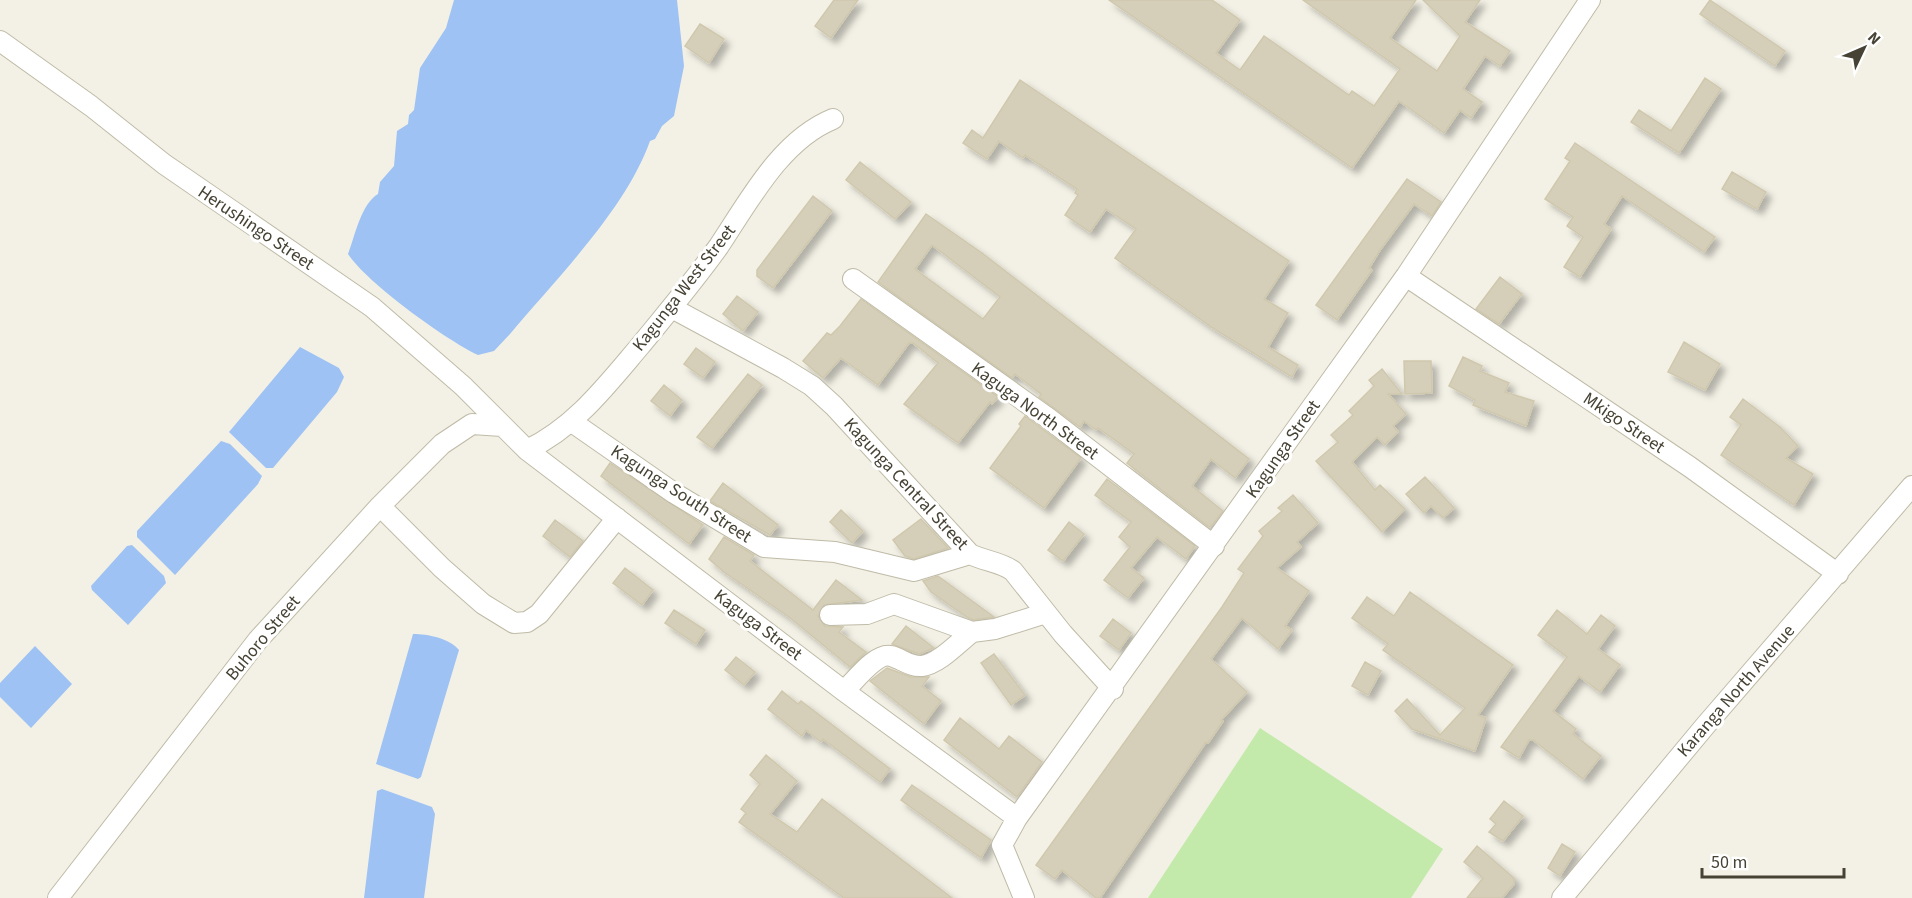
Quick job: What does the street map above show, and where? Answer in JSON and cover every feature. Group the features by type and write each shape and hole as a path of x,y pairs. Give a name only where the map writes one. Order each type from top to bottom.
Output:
{"street":[{"name":"Kagunga Street","path":"1024,898 1002,845 1017,818 1113,688 1406,276 1590,0"},
{"name":"Herushingo Street","path":"0,41 91,106 164,164 372,307 463,386 502,426"},
{"name":"Kagunga West Street","path":"527,450 550,439 572,422 672,308 790,148 817,125 833,119"},
{"name":"Mkigo Street","path":"1406,276 1690,467 1838,574"},
{"name":"Kaguga North Street","path":"853,279 1048,418 1214,546"},
{"name":"Kagunga Central Street","path":"672,308 812,386 834,406 970,554 1006,566 1013,571 1046,613 1113,688"},
{"name":"Kagunga South Street","path":"572,422 674,493 764,547 835,552 914,571 970,554"},
{"name":"Buhoro Street","path":"58,898 258,640 381,506 442,444 471,424 502,426"},
{"name":"Kaguga Street","path":"502,426 527,450 844,691 1017,818"},
{"name":"Karanga North Avenue","path":"1562,898 1705,726 1912,486"},
{"path":"381,506 475,597 514,623 527,622 539,614 617,518"},
{"path":"830,615 867,614 894,604 972,632 995,629 1046,613"},
{"path":"844,691 881,657 889,655 911,665 924,666 939,658 972,632"}],"green space":[{"path":"1260,728 1443,849 1411,898 1148,898"}],"water":[{"path":"454,0 677,0 684,66 674,116 662,126 655,139 650,141 639,167 607,217 568,267 510,334 494,351 478,355 408,310 372,280 348,254 367,205 378,194 380,182 394,166 397,131 408,124 409,115 414,110 420,68 446,28"},
{"path":"300,347 339,368 344,377 337,392 273,468 266,468 229,432"},
{"path":"221,441 230,444 262,476 258,484 175,575 137,537 137,531"},
{"path":"132,545 164,576 166,583 128,625 92,590 91,586 127,546"},
{"path":"413,634 450,642 459,650 421,777 418,779 376,764"},
{"path":"35,646 72,684 31,728 0,697 0,683"},
{"path":"382,789 432,807 435,814 424,898 364,898 377,791"}],"building":[{"path":"834,0 858,0 831,38 815,26"},
{"path":"1109,0 1212,0 1240,20 1216,53 1240,70 1264,36 1349,95 1352,91 1374,106 1400,69 1303,0 1416,0 1390,38 1437,71 1460,36 1423,0 1480,0 1465,22 1510,51 1500,66 1485,56 1463,89 1482,102 1471,118 1460,110 1444,133 1399,101 1352,168"},
{"path":"1710,0 1785,51 1775,66 1700,14"},
{"path":"700,24 724,39 709,63 685,46"},
{"path":"1705,78 1721,89 1679,153 1631,122 1639,110 1671,131"},
{"path":"1020,80 1289,261 1264,299 1288,313 1268,347 1298,365 1292,377 1211,327 1115,258 1136,229 1106,209 1090,232 1065,215 1078,195 1075,193 1077,189 1025,155 1023,158 999,141 987,159 963,143 972,130 983,138"},
{"path":"1575,143 1715,237 1704,252 1622,196 1604,224 1611,229 1580,277 1564,267 1583,237 1567,226 1573,217 1545,199 1570,161 1565,158"},
{"path":"860,162 911,202 895,219 846,180"},
{"path":"1732,172 1766,192 1757,209 1722,189"},
{"path":"1407,179 1441,202 1432,216 1414,204 1380,250 1369,268 1372,270 1337,320 1316,305"},
{"path":"813,196 832,211 773,288 757,276 757,270"},
{"path":"926,214 982,253 1249,459 1235,478 1211,459 1192,486 1223,511 1209,527 1127,463 1134,454 1098,428 1096,430 1084,421 1080,427 1039,397 1041,394 1015,374 1012,378 878,282","holes":["932,245 1000,297 983,319 915,269"]},
{"path":"1500,277 1522,294 1499,324 1476,309"},
{"path":"737,296 758,312 743,331 723,314"},
{"path":"861,299 998,397 992,404 990,402 958,443 904,404 938,363 913,343 909,343 878,385 841,358 823,378 803,361 827,333 831,335 840,326"},
{"path":"1684,342 1720,364 1705,390 1668,372"},
{"path":"696,348 715,362 703,378 684,364"},
{"path":"1463,357 1482,366 1480,371 1509,383 1505,392 1534,401 1526,426 1473,405 1475,400 1449,386"},
{"path":"1404,361 1431,361 1432,393 1405,394"},
{"path":"1382,369 1402,394 1388,394 1406,414 1393,426 1398,432 1385,445 1377,437 1352,462 1375,490 1380,485 1405,509 1382,532 1316,461 1338,442 1331,435 1353,415 1349,411 1374,386 1369,380"},
{"path":"748,374 762,385 712,448 697,437"},
{"path":"664,385 682,400 670,416 651,401"},
{"path":"1743,399 1780,427 1798,446 1786,458 1813,474 1794,505 1721,455 1741,425 1730,417"},
{"path":"1025,416 1081,458 1044,508 990,468 1021,426 1019,424"},
{"path":"610,463 703,525 689,544 601,476"},
{"path":"1425,477 1454,508 1443,518 1431,506 1424,513 1406,494"},
{"path":"1107,479 1195,546 1186,559 1157,537 1131,568 1144,578 1128,598 1104,580 1130,547 1119,537 1131,522 1095,495"},
{"path":"723,483 778,525 770,535 710,501"},
{"path":"1293,495 1318,523 1297,542 1301,547 1277,568 1309,591 1285,626 1292,630 1278,649 1242,618 1211,659 1247,692 1221,720 1223,721 1208,743 1206,742 1100,898 1096,898 1062,870 1055,879 1036,865 1222,607 1244,573 1238,569 1263,536 1259,531 1282,511 1278,508"},
{"path":"841,510 863,531 852,543 830,522"},
{"path":"921,519 948,548 914,559 905,556 893,540"},
{"path":"555,520 583,541 570,557 543,536"},
{"path":"1069,522 1084,534 1063,561 1048,550"},
{"path":"724,537 754,555 750,561 813,610 836,580 862,600 824,605 818,616 825,626 843,627 839,632 866,652 850,667 789,617 724,572 709,559"},
{"path":"625,568 653,590 642,605 613,583"},
{"path":"938,576 994,617 973,620 931,592 923,581"},
{"path":"1410,592 1513,665 1478,715 1486,718 1475,751 1412,729 1395,711 1407,699 1440,735 1465,708 1383,650 1388,644 1352,618 1367,597 1394,616"},
{"path":"674,610 705,630 696,644 665,623"},
{"path":"1557,610 1587,634 1601,615 1615,626 1598,649 1620,665 1600,692 1579,676 1553,711 1576,729 1573,734 1601,756 1583,779 1533,740 1529,740 1519,758 1501,747 1567,657 1538,635"},
{"path":"1113,619 1131,633 1119,650 1100,636"},
{"path":"906,626 934,648 919,654 892,644"},
{"path":"994,654 1025,695 1011,705 981,663"},
{"path":"736,657 755,672 744,685 725,670"},
{"path":"1365,662 1381,671 1368,695 1352,686"},
{"path":"887,668 911,677 929,677 922,686 941,701 924,724 870,681"},
{"path":"782,691 798,704 801,701 890,769 880,782 823,739 821,742 806,730 802,736 768,709"},
{"path":"960,718 999,749 1009,736 1042,762 1017,797 944,740"},
{"path":"766,755 797,781 770,814 797,832 822,799 952,898 844,898 739,822 746,813 741,809 760,784 750,775"},
{"path":"912,785 991,840 981,858 901,800"},
{"path":"1504,801 1523,816 1503,841 1489,832 1496,824 1490,819"},
{"path":"1562,844 1575,852 1560,876 1548,868"},
{"path":"1477,846 1514,878 1514,884 1502,898 1467,898 1483,878 1464,862"}]}
